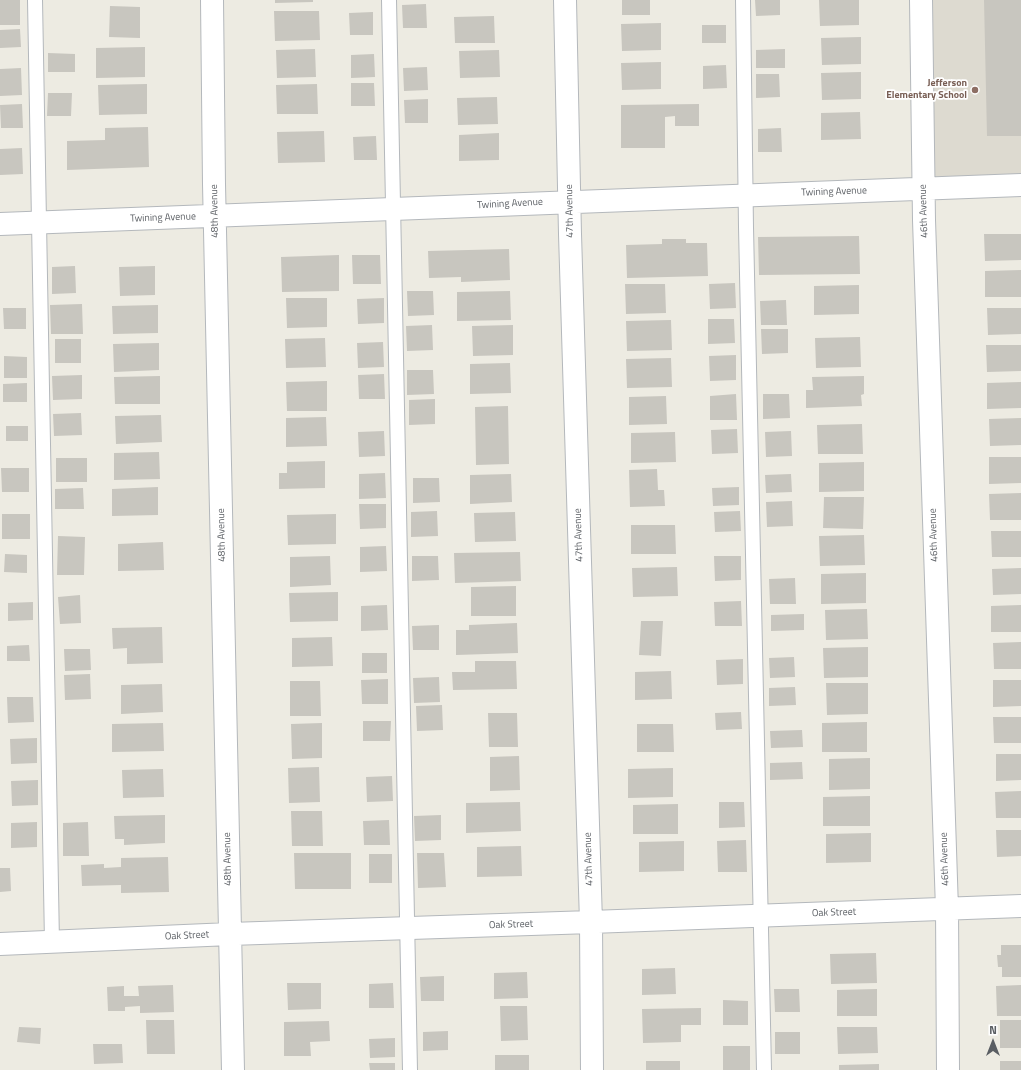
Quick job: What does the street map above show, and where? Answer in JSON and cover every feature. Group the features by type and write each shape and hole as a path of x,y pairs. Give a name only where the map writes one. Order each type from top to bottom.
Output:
{"street":[{"name":"48th Avenue","path":"212,0 215,216 233,1070"},
{"name":"47th Avenue","path":"565,0 569,202 591,922 592,1070"},
{"name":"46th Avenue","path":"921,0 923,189 947,909 948,1070"},
{"name":"Twining Avenue","path":"0,224 1021,185"},
{"name":"Oak Street","path":"0,944 230,934 407,929 1021,906"}],"lane":[{"path":"34,0 52,942"},
{"path":"389,0 410,1070"},
{"path":"742,0 764,1070"}],"shaded area":[{"name":"Jefferson Elementary School","path":"928,0 1021,0 1021,180 932,184"}],"building":[{"path":"0,0 20,0 20,25 0,25"},
{"path":"275,0 313,0 313,2 275,3"},
{"path":"622,0 650,0 650,15 622,15"},
{"path":"755,0 780,0 780,15 756,16"},
{"path":"819,0 859,0 859,25 820,26"},
{"path":"984,0 1021,0 1021,136 987,136"},
{"path":"426,4 427,28 403,28 402,5"},
{"path":"110,6 140,7 140,38 109,37"},
{"path":"274,11 319,11 320,40 275,41"},
{"path":"373,12 373,35 350,35 349,13"},
{"path":"494,16 495,43 455,43 454,17"},
{"path":"661,23 661,50 622,51 621,24"},
{"path":"702,25 726,25 726,43 702,43"},
{"path":"20,29 21,47 0,48 0,30"},
{"path":"861,37 861,64 822,65 821,38"},
{"path":"145,47 145,77 96,78 96,48"},
{"path":"315,49 316,77 277,78 276,50"},
{"path":"785,49 785,68 756,68 756,50"},
{"path":"499,50 500,77 460,78 459,51"},
{"path":"48,53 75,54 75,72 48,72"},
{"path":"374,54 375,77 351,78 351,55"},
{"path":"661,62 661,89 622,90 621,63"},
{"path":"726,65 727,88 703,89 703,66"},
{"path":"427,67 428,90 404,91 403,68"},
{"path":"21,68 22,95 0,96 0,69"},
{"path":"861,72 861,99 822,100 821,73"},
{"path":"756,74 779,74 780,97 756,98"},
{"path":"351,83 374,83 375,106 351,106"},
{"path":"147,84 147,114 99,115 98,85"},
{"path":"317,84 318,114 277,114 276,85"},
{"path":"48,93 72,93 71,116 47,116"},
{"path":"497,97 498,124 458,125 457,98"},
{"path":"428,99 428,123 405,123 404,100"},
{"path":"22,104 23,128 1,128 0,105"},
{"path":"699,104 699,126 675,126 675,116 665,117 665,148 621,148 621,105"},
{"path":"860,112 861,139 821,140 821,113"},
{"path":"148,127 149,167 67,170 67,141 105,140 105,128"},
{"path":"781,128 782,152 758,152 758,129"},
{"path":"324,131 325,162 278,163 277,132"},
{"path":"499,133 499,160 459,161 459,135"},
{"path":"376,136 377,160 354,160 353,137"},
{"path":"22,148 23,174 0,175 0,149"},
{"path":"984,234 1021,234 1021,260 985,261"},
{"path":"859,236 860,274 759,275 758,237"},
{"path":"662,239 686,239 686,243 707,243 708,276 627,278 626,245 662,244"},
{"path":"509,249 510,280 461,282 461,277 429,278 428,251"},
{"path":"339,255 339,291 282,292 281,257"},
{"path":"352,255 380,255 381,284 353,284"},
{"path":"75,266 76,293 52,294 52,267"},
{"path":"155,266 155,295 120,296 119,267"},
{"path":"1021,270 1021,297 985,297 985,271"},
{"path":"735,283 736,308 710,309 709,284"},
{"path":"625,284 665,284 666,313 626,314"},
{"path":"859,285 859,314 814,315 814,286"},
{"path":"407,291 433,291 434,315 408,316"},
{"path":"510,291 511,320 457,321 457,292"},
{"path":"286,298 327,298 327,327 287,328"},
{"path":"384,298 384,323 358,324 357,299"},
{"path":"786,300 787,325 761,325 760,301"},
{"path":"82,304 83,334 51,334 50,305"},
{"path":"158,305 158,333 113,334 112,306"},
{"path":"3,308 26,308 26,329 4,329"},
{"path":"987,308 1021,308 1021,334 988,335"},
{"path":"708,319 734,319 735,343 708,344"},
{"path":"671,320 672,350 627,351 626,321"},
{"path":"432,325 433,350 407,351 406,326"},
{"path":"513,325 513,355 473,356 472,326"},
{"path":"761,329 788,329 788,353 762,354"},
{"path":"860,337 861,367 816,368 815,338"},
{"path":"325,338 326,367 286,368 285,339"},
{"path":"55,339 81,339 81,363 55,363"},
{"path":"383,342 384,367 358,368 357,343"},
{"path":"159,343 159,370 114,372 113,344"},
{"path":"986,345 1021,345 1021,371 987,372"},
{"path":"736,355 736,380 710,381 709,356"},
{"path":"4,356 27,357 27,378 4,378"},
{"path":"671,358 672,387 627,388 626,359"},
{"path":"510,363 511,393 470,394 470,364"},
{"path":"407,370 433,370 434,394 407,395"},
{"path":"384,374 385,399 359,399 358,375"},
{"path":"82,375 82,399 53,400 52,376"},
{"path":"160,376 160,404 115,404 114,377"},
{"path":"864,376 864,394 861,395 862,406 806,408 806,390 813,390 812,377"},
{"path":"327,381 327,411 287,411 286,382"},
{"path":"1021,382 1021,408 987,409 987,383"},
{"path":"27,383 27,402 3,402 3,384"},
{"path":"736,394 737,420 710,420 710,396"},
{"path":"763,394 789,394 790,418 763,419"},
{"path":"666,396 667,424 629,425 629,397"},
{"path":"435,399 435,424 409,425 409,400"},
{"path":"508,406 509,464 476,465 475,407"},
{"path":"81,413 82,435 54,436 53,414"},
{"path":"161,415 162,442 116,444 115,416"},
{"path":"326,417 327,446 286,447 286,418"},
{"path":"1021,418 1021,445 990,446 989,419"},
{"path":"862,424 863,454 818,454 817,425"},
{"path":"6,426 28,426 28,441 6,441"},
{"path":"737,429 738,453 712,454 711,430"},
{"path":"384,431 385,456 359,457 358,432"},
{"path":"791,431 792,456 766,457 765,432"},
{"path":"675,432 676,462 631,463 631,433"},
{"path":"159,452 160,479 114,480 114,453"},
{"path":"989,457 1021,457 1021,483 989,484"},
{"path":"56,458 87,458 87,482 56,482"},
{"path":"325,461 325,488 279,489 279,473 287,473 287,462"},
{"path":"864,462 864,491 819,492 819,463"},
{"path":"1,468 29,468 29,492 2,492"},
{"path":"657,469 658,490 664,490 665,506 630,507 629,470"},
{"path":"385,473 386,498 359,499 359,474"},
{"path":"511,474 512,502 470,504 470,475"},
{"path":"791,474 792,492 766,493 765,475"},
{"path":"413,478 439,478 440,502 413,503"},
{"path":"158,487 158,515 112,516 112,489"},
{"path":"739,487 739,505 713,506 712,488"},
{"path":"83,488 84,509 55,509 55,489"},
{"path":"1021,493 1021,520 990,520 989,494"},
{"path":"824,497 864,497 863,529 823,528"},
{"path":"792,501 793,526 767,527 766,502"},
{"path":"359,504 386,504 386,528 360,529"},
{"path":"437,511 438,536 411,537 411,512"},
{"path":"740,511 741,531 715,532 714,512"},
{"path":"515,512 516,541 475,542 474,513"},
{"path":"2,514 30,514 30,539 2,539"},
{"path":"336,514 336,544 288,545 287,515"},
{"path":"631,525 675,525 676,554 631,554"},
{"path":"991,531 1021,531 1021,557 992,557"},
{"path":"864,535 865,565 820,566 819,536"},
{"path":"58,536 85,537 84,575 57,575"},
{"path":"163,542 164,570 118,571 118,544"},
{"path":"386,546 387,571 360,572 360,547"},
{"path":"520,552 521,581 455,583 454,553"},
{"path":"5,554 27,555 27,573 4,572"},
{"path":"330,556 331,585 290,587 290,557"},
{"path":"412,556 438,556 439,580 412,581"},
{"path":"714,556 741,556 741,580 715,581"},
{"path":"677,567 678,596 633,597 632,568"},
{"path":"1021,568 1021,594 993,595 992,569"},
{"path":"866,573 866,603 821,604 821,574"},
{"path":"795,578 796,604 770,604 769,579"},
{"path":"516,586 516,616 471,616 471,587"},
{"path":"338,592 338,621 290,622 289,593"},
{"path":"80,595 81,623 60,624 58,597"},
{"path":"741,601 742,626 715,626 714,602"},
{"path":"33,602 33,620 8,621 8,603"},
{"path":"387,605 388,630 361,631 361,606"},
{"path":"1021,605 1021,632 991,632 991,606"},
{"path":"867,609 868,639 826,640 825,610"},
{"path":"804,614 804,630 771,631 771,615"},
{"path":"641,621 663,621 661,656 639,655"},
{"path":"517,623 518,653 456,655 456,630 469,630 469,625"},
{"path":"439,625 439,650 413,650 412,626"},
{"path":"162,627 163,663 127,664 127,648 113,649 112,628"},
{"path":"332,637 333,666 292,667 292,638"},
{"path":"1021,642 1021,669 994,669 993,643"},
{"path":"29,645 30,661 7,661 7,646"},
{"path":"868,647 868,677 824,678 823,648"},
{"path":"64,649 90,649 91,670 65,671"},
{"path":"362,653 387,653 387,673 362,673"},
{"path":"794,657 795,677 770,678 769,658"},
{"path":"743,659 743,684 717,685 716,660"},
{"path":"475,661 516,661 517,689 453,690 452,672 475,672"},
{"path":"671,671 672,699 635,700 635,672"},
{"path":"90,674 91,699 65,700 64,675"},
{"path":"439,677 440,702 414,703 413,678"},
{"path":"388,679 388,704 362,704 361,680"},
{"path":"993,680 1021,680 1021,706 993,707"},
{"path":"290,681 320,681 321,716 290,716"},
{"path":"826,683 868,683 868,714 827,715"},
{"path":"162,684 163,712 121,714 121,685"},
{"path":"795,687 796,705 769,706 769,688"},
{"path":"7,697 33,697 34,722 8,723"},
{"path":"442,705 443,730 417,731 416,706"},
{"path":"741,712 742,729 716,730 715,713"},
{"path":"488,713 517,713 518,747 489,747"},
{"path":"993,717 1021,717 1021,743 994,743"},
{"path":"363,721 391,721 390,741 363,741"},
{"path":"867,722 867,752 822,752 822,723"},
{"path":"163,723 164,751 112,752 112,724"},
{"path":"322,723 322,758 292,759 291,724"},
{"path":"637,724 673,724 674,752 637,752"},
{"path":"802,730 803,747 771,748 770,731"},
{"path":"37,738 37,763 11,764 10,739"},
{"path":"996,754 1021,754 1021,780 996,781"},
{"path":"519,756 520,790 490,791 490,757"},
{"path":"870,758 870,789 829,790 829,759"},
{"path":"802,762 803,779 770,780 770,763"},
{"path":"319,767 320,802 289,803 288,768"},
{"path":"673,768 673,797 628,798 628,769"},
{"path":"163,769 164,797 123,798 122,770"},
{"path":"392,776 393,801 367,802 366,777"},
{"path":"38,780 38,805 12,806 11,781"},
{"path":"1021,791 1021,818 996,818 995,792"},
{"path":"870,796 870,826 823,826 823,797"},
{"path":"520,802 521,831 466,833 466,803"},
{"path":"719,802 744,802 745,827 719,828"},
{"path":"678,804 678,834 633,834 633,805"},
{"path":"291,811 322,811 323,846 292,846"},
{"path":"165,815 165,843 124,845 124,839 115,839 114,816"},
{"path":"441,815 441,840 415,841 414,816"},
{"path":"389,820 390,845 364,845 363,821"},
{"path":"37,822 37,847 11,848 11,823"},
{"path":"88,822 89,856 63,856 63,823"},
{"path":"996,830 1021,830 1021,856 997,857"},
{"path":"871,833 871,862 826,863 826,834"},
{"path":"746,840 747,872 718,872 717,841"},
{"path":"684,841 684,871 639,872 639,842"},
{"path":"521,846 522,876 477,877 477,847"},
{"path":"294,853 351,853 351,889 295,889"},
{"path":"417,853 444,853 446,887 418,888"},
{"path":"369,854 392,854 392,883 369,883"},
{"path":"168,857 169,892 121,893 121,885 82,886 81,865 104,864 104,868 121,867 121,858"},
{"path":"0,868 10,868 11,891 0,892"},
{"path":"1001,945 1021,945 1021,977 1002,977 1002,967 998,967 997,955 1001,955"},
{"path":"876,953 877,983 831,984 830,954"},
{"path":"675,968 676,994 642,995 642,969"},
{"path":"527,972 528,998 494,999 494,973"},
{"path":"444,976 444,1001 421,1001 420,977"},
{"path":"287,983 321,983 321,1009 288,1010"},
{"path":"393,983 394,1008 369,1008 369,984"},
{"path":"173,985 174,1012 140,1013 140,1006 125,1007 125,1011 108,1011 107,987 124,986 124,996 139,996 138,986"},
{"path":"1021,985 1021,1016 997,1016 996,986"},
{"path":"774,989 799,989 800,1012 775,1012"},
{"path":"877,989 877,1016 837,1016 837,990"},
{"path":"723,1000 748,1001 748,1025 723,1025"},
{"path":"500,1006 527,1006 528,1040 501,1041"},
{"path":"701,1008 701,1025 681,1025 681,1042 643,1043 642,1009"},
{"path":"146,1020 174,1020 175,1054 147,1054"},
{"path":"1000,1020 1021,1020 1021,1048 1000,1048"},
{"path":"329,1021 330,1041 310,1042 311,1056 284,1056 284,1022"},
{"path":"19,1027 41,1028 40,1044 17,1042"},
{"path":"837,1027 877,1027 878,1053 838,1054"},
{"path":"448,1031 448,1050 423,1051 423,1032"},
{"path":"775,1032 800,1032 800,1054 775,1054"},
{"path":"395,1038 395,1057 370,1058 369,1039"},
{"path":"93,1044 122,1044 123,1063 94,1064"},
{"path":"723,1046 750,1046 750,1070 723,1070"},
{"path":"495,1055 529,1055 529,1070 495,1070"},
{"path":"646,1061 680,1061 680,1070 646,1070"},
{"path":"1000,1061 1021,1061 1021,1070 1000,1070"},
{"path":"369,1063 395,1063 395,1070 370,1070"},
{"path":"879,1064 879,1070 839,1070 839,1065"}],"place":[{"name":"Jefferson Elementary School","path":"975,90"}]}
